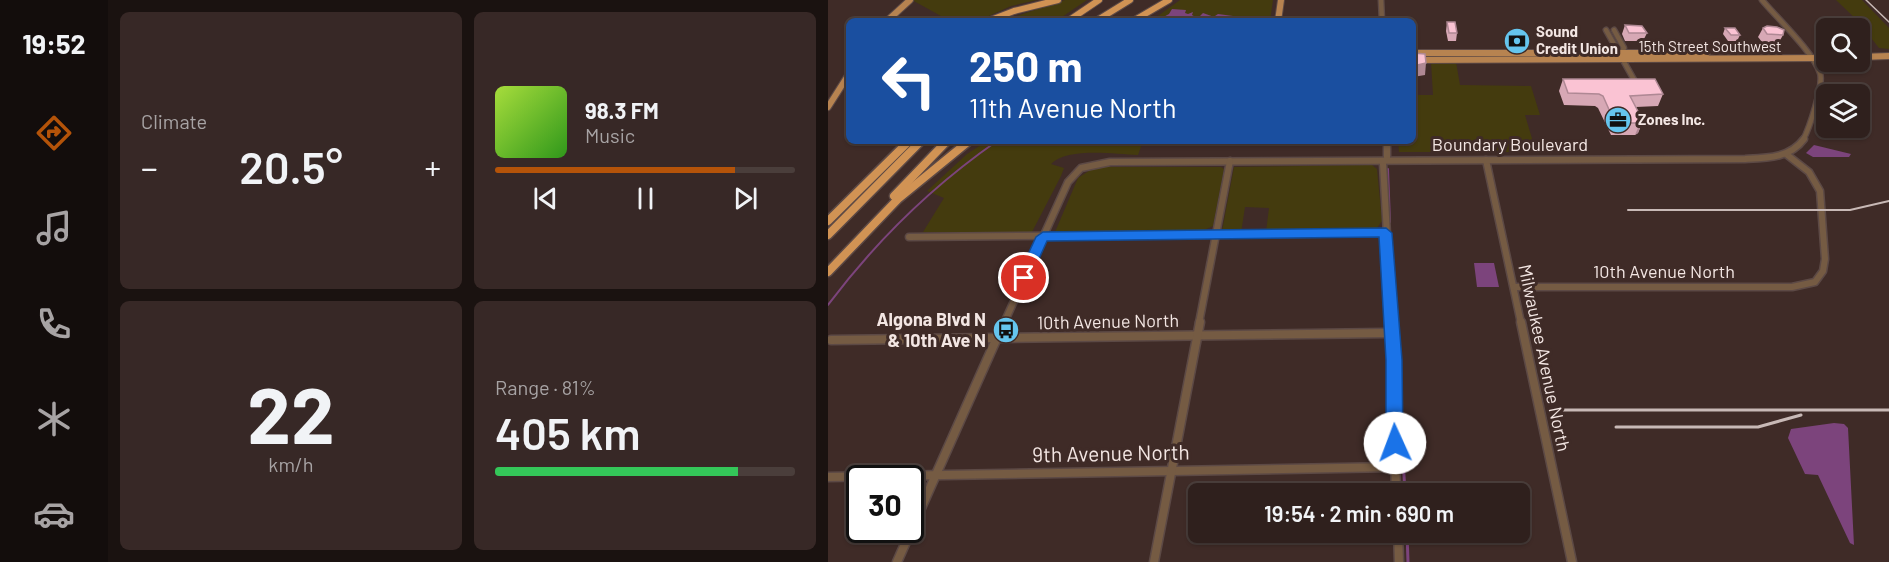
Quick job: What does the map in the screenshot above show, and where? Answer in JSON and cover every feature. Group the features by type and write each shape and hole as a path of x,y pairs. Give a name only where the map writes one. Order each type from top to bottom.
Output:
{"highway":[{"path":"996,18 1058,0"},
{"path":"1072,18 1099,0"},
{"path":"1093,18 1119,0"},
{"path":"1101,18 1130,0"},
{"path":"1140,18 1169,0"},
{"path":"828,219 898,144"},
{"path":"828,219 906,144"},
{"path":"828,235 918,144"},
{"path":"828,271 887,203 944,144"},
{"path":"828,271 904,193 965,144"}],"main road":[{"path":"890,18 909,0"},
{"path":"1278,18 1281,0"},
{"name":"15th Street Southwest","path":"1416,53 1816,57"},
{"path":"1870,53 1889,54"},
{"path":"1870,56 1889,54"},
{"name":"15th Street Southwest","path":"1810,56 1816,55"},
{"name":"15th Street Southwest","path":"1416,60 1623,56"},
{"path":"828,107 846,79"}],"street":[{"path":"1381,0 1382,18"},
{"path":"1762,0 1810,56 1821,75 1810,129 1801,145 1786,154"},
{"path":"1606,30 1615,48 1623,56 1637,85"},
{"path":"1614,30 1624,48 1623,56"},
{"path":"1387,144 1386,233 1394,360 1396,483"},
{"name":"Boundary Boulevard","path":"1043,237 1068,182 1075,173 1090,165 1104,162 1754,159 1786,154"},
{"name":"10th Avenue North","path":"1514,287 1792,287 1815,282 1823,271 1825,259 1819,188 1809,172 1786,154"},
{"name":"Milwaukee Avenue North","path":"1486,160 1572,562"},
{"path":"1154,562 1230,161"},
{"path":"909,237 1386,233"},
{"path":"897,562 933,476 1043,237"},
{"name":"10th Avenue North","path":"831,340 1385,333"},
{"name":"9th Avenue North","path":"828,477 1395,467"},
{"path":"1398,543 1399,562"}],"shaded area":[{"path":"912,0 1037,0 1011,6 985,18 945,18"},
{"path":"1065,0 1087,0 1060,18 1014,17"},
{"path":"1180,0 1273,0 1270,18 1155,18"},
{"path":"1836,0 1862,0 1889,28 1889,49 1879,48 1870,37 1870,18 1855,18"},
{"path":"1172,9 1186,10 1185,13 1193,12 1192,15 1197,18 1173,16 1162,18 1169,14"},
{"path":"1203,13 1217,18 1201,18 1200,16"},
{"path":"1218,14 1234,18 1215,16"},
{"path":"1431,62 1456,62 1460,85 1531,86 1540,115 1525,115 1536,152 1399,152 1398,144 1416,144 1416,95 1433,95"},
{"path":"982,144 1142,144 1138,155 1079,153 1068,155 1051,164 1064,168 1032,232 923,232 944,198 927,191 967,154"},
{"path":"1814,145 1851,154 1849,157 1813,157 1806,153"},
{"path":"1372,165 1377,169 1382,221 1377,228 1364,231 1266,232 1269,208 1245,207 1241,233 1222,231 1234,167"},
{"path":"1095,167 1221,167 1224,169 1213,226 1200,232 1055,232 1078,178"},
{"path":"1474,263 1494,263 1499,287 1477,287"},
{"path":"1834,423 1844,424 1848,428 1854,545 1850,543 1818,475 1805,474 1788,438 1791,429"}],"building":[{"path":"1447,22 1455,22 1457,33 1449,33"},
{"path":"1625,25 1642,26 1647,33 1629,33"},
{"path":"1767,26 1784,30 1783,35 1767,34 1763,28"},
{"path":"1725,28 1735,28 1740,35 1731,35"},
{"path":"1416,53 1425,54 1426,63 1416,65"},
{"path":"1563,79 1655,79 1663,94 1630,96 1643,121 1615,123 1603,96 1568,93"}],"waterway":[{"path":"828,305 865,259 906,216 927,196 993,144"},
{"path":"1388,169 1390,222"},
{"path":"1391,244 1395,322"},
{"path":"1397,346 1404,483"},
{"path":"1407,543 1408,562"}],"railway":[{"path":"1866,0 1889,22"},
{"path":"1628,210 1850,210 1889,201"},
{"path":"1556,410 1889,410"},
{"path":"1616,427 1758,427 1801,415"}],"place":[{"name":"Sound Credit Union","path":"1517,41"},
{"name":"Zones Inc.","path":"1618,120"},
{"name":"Algona Blvd N & 10th Ave N","path":"1006,330"}],"route":[{"path":"1024,278 1043,237 1386,233 1394,360 1395,443"}]}
